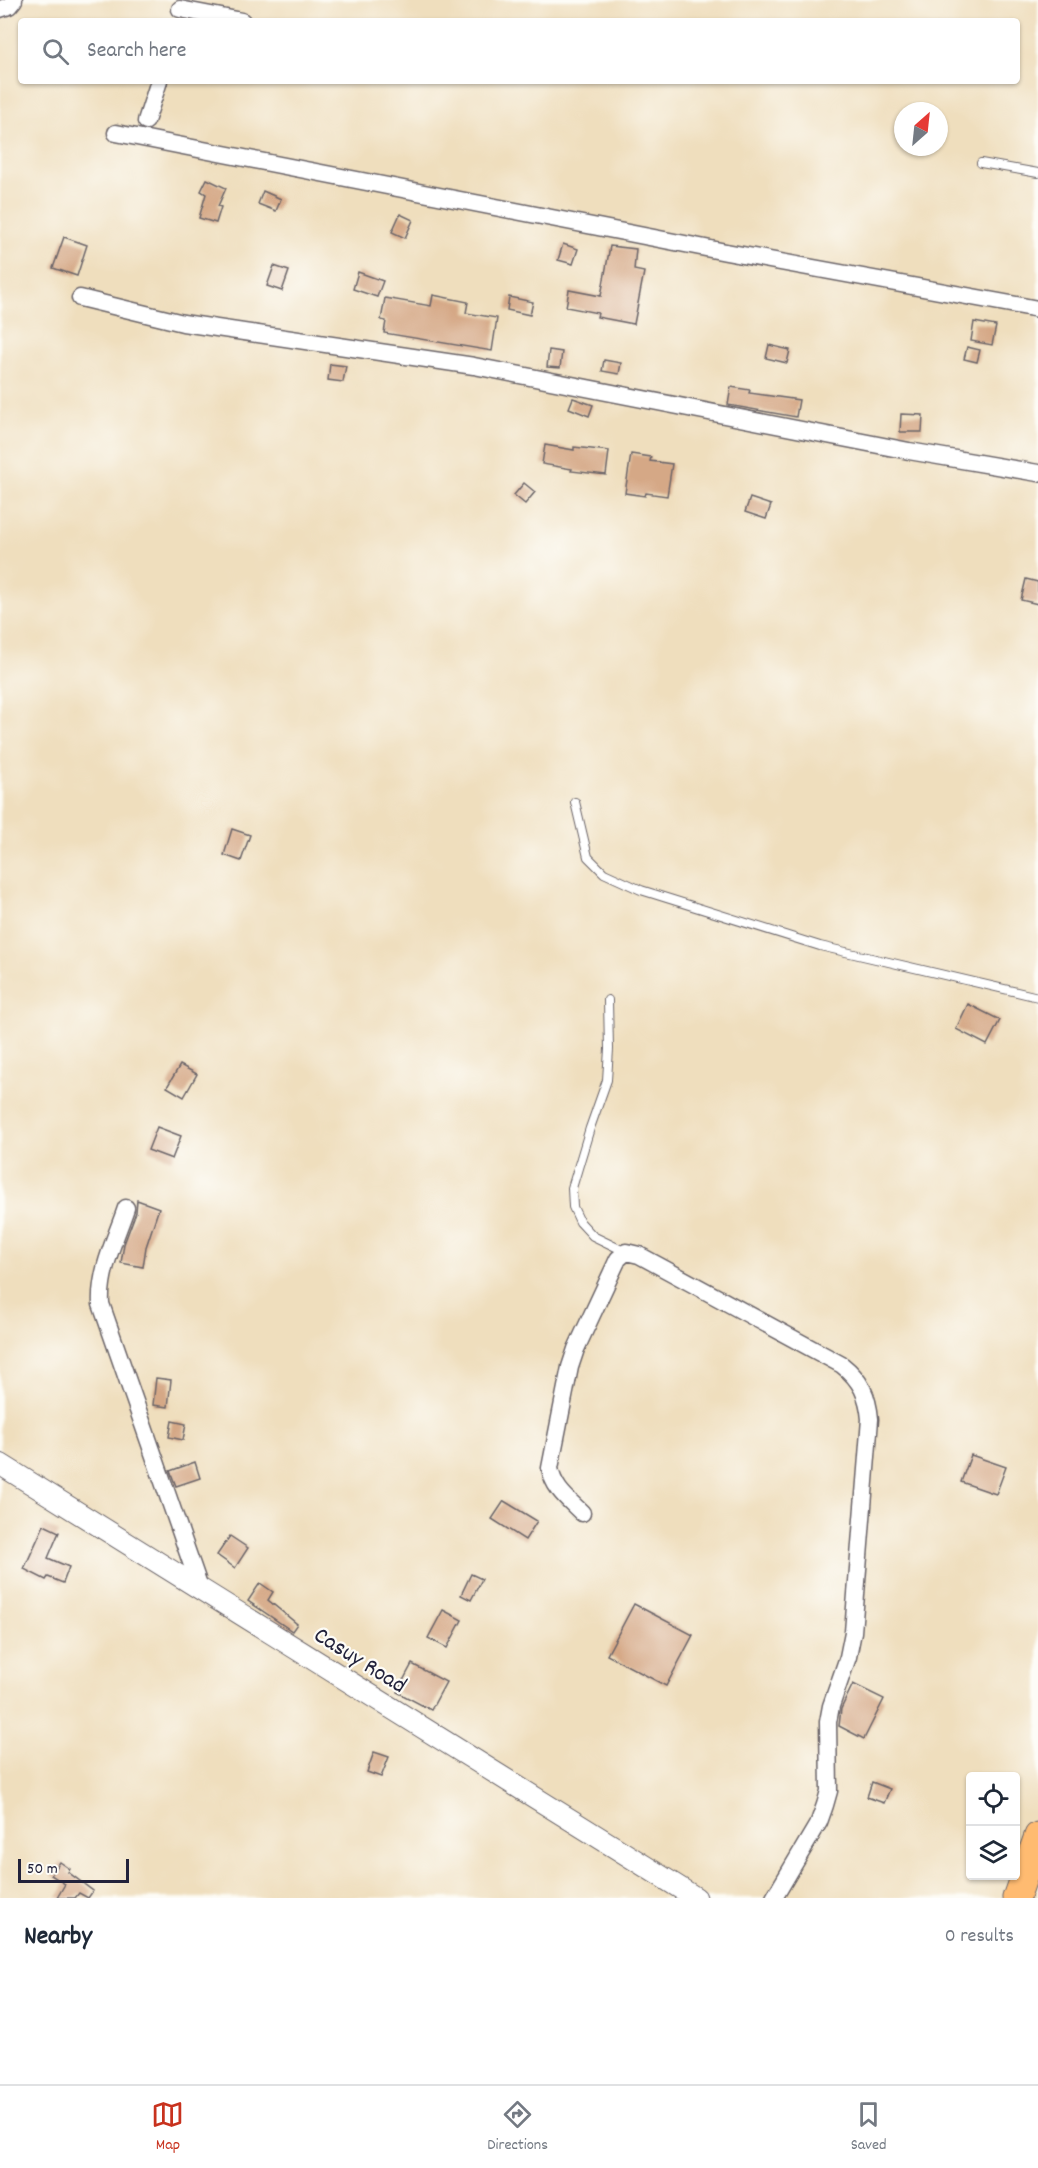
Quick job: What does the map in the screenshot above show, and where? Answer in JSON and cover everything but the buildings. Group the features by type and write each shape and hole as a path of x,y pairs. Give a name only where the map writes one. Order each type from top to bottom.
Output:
{"main road":[{"path":"1016,1898 1038,1836"}],"street":[{"path":"0,9 9,6 14,0"},
{"path":"180,10 225,18"},
{"path":"146,121 158,84"},
{"path":"116,133 726,252 1038,309"},
{"path":"80,298 183,323 474,366 909,451 1038,473"},
{"path":"126,1208 103,1277 100,1290 101,1304 200,1588"},
{"path":"582,1513 558,1488 552,1479 550,1468 570,1367 576,1349 618,1259 626,1252 639,1255 842,1365 854,1374 863,1387 870,1419 853,1632 848,1657 831,1706 828,1722 829,1791 819,1821 774,1898"},
{"name":"Casuy Road","path":"0,1464 696,1898"}],"lane":[{"path":"981,163 1038,173"},
{"path":"575,802 588,857 604,873 640,890 820,946 1038,997"},
{"path":"608,1000 607,1080 572,1188 573,1208 580,1222 593,1236 626,1252"}]}
